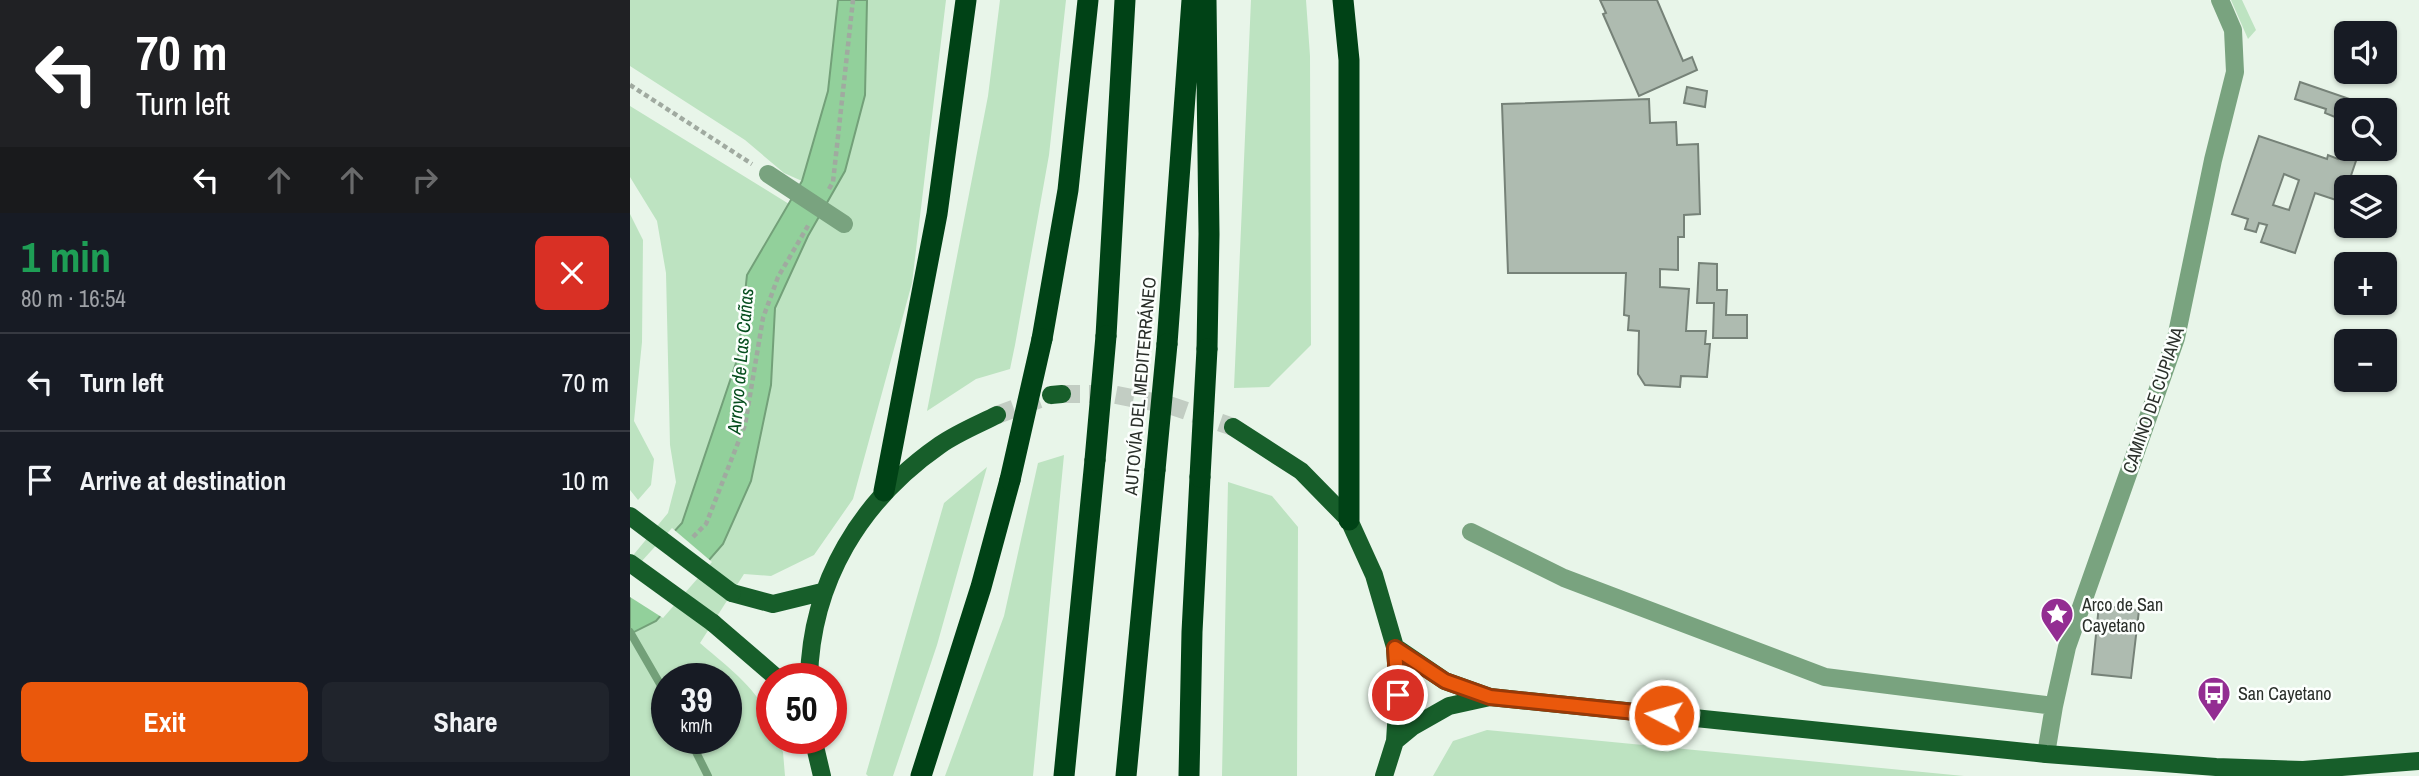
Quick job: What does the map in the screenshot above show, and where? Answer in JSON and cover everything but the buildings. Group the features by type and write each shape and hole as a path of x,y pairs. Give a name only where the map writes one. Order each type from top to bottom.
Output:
{"highway":[{"path":"884,491 937,214 966,0"},
{"path":"921,776 981,587 1010,480 1042,339 1068,190 1088,0"},
{"path":"1064,776 1106,336 1125,0"},
{"name":"AUTOVÍA DEL MEDITERRÁNEO","path":"1126,776 1167,344 1192,0"},
{"path":"1189,776 1192,632 1207,349 1209,234 1206,0"},
{"path":"1343,0 1349,60 1349,520"}],"main road":[{"path":"810,663 810,648 822,592 848,541 884,491 941,444 997,415"},
{"path":"1233,427 1300,471 1349,520 1374,575 1395,648 1398,695 1395,741 1384,776"},
{"path":"630,516 732,593 773,604 822,592"},
{"path":"630,563 713,622 760,663"},
{"path":"1395,648 1445,681 1490,697 2046,754 2216,767 2303,770 2419,761"},
{"path":"1395,741 1412,727 1449,706 1490,697"},
{"path":"816,754 821,776"}],"street":[{"name":"CAMINO DE CUPIANA","path":"2046,754 2067,648 2176,338 2213,160 2235,72 2233,30 2220,0"},
{"path":"768,174 844,224"},
{"path":"1471,532 1564,578 1825,677 2054,706"}],"path":[{"path":"826,194 833,182 853,0"},
{"path":"630,85 768,174"},
{"path":"687,542 706,524 745,425 762,318 778,277 813,218"}],"shaded area":[{"path":"630,0 838,0 828,91 802,181 784,173 745,140 630,66"},
{"path":"867,0 946,0 912,283 853,499 814,555 771,576 744,574 700,643 723,663 651,663 651,754 742,754 742,680 756,696 756,754 783,754 785,776 630,776 630,634 656,621 723,544 751,481 771,385 775,308 808,236 845,171 865,95"},
{"path":"1000,0 1066,0 1049,155 1010,369 976,379 927,411 988,96"},
{"path":"1251,0 1306,0 1310,56 1311,345 1269,387 1234,388"},
{"path":"2231,0 2242,0 2256,30 2248,39"},
{"path":"630,106 789,204 747,275 738,357 682,523 630,580 630,559 668,513 676,482 670,445 666,273 657,221 630,177"},
{"path":"630,214 643,240 642,342 634,421 654,459 651,485 638,500 630,490"},
{"path":"1064,455 1033,776 945,776 1004,616 1038,463"},
{"path":"987,467 937,645 893,776 868,776 866,774 944,503"},
{"path":"1228,482 1272,496 1298,527 1297,776 1222,776"},
{"path":"1487,730 1964,776 1433,776 1453,741"}],"water":[{"path":"838,0 867,0 865,95 845,171 808,236 775,308 771,385 751,481 723,544 656,621 630,634 630,580 682,523 738,357 747,275 802,181 828,91"}],"pier":[{"path":"672,528 712,562 663,618 630,597 630,574"}],"waterway":[{"name":"Arroyo de Las Cañas","path":"630,632 651,668"},
{"name":"Arroyo de Las Cañas","path":"697,754 708,776"}],"tunnel":[{"path":"1062,394 1111,394 1169,405 1233,427"},
{"path":"997,415 1051,395"}],"place":[{"name":"Arco de San Cayetano","path":"2057,644"},
{"name":"San Cayetano","path":"2214,723"}],"route":[{"path":"1398,695 1395,648 1445,681 1490,697 1664,715"}]}
